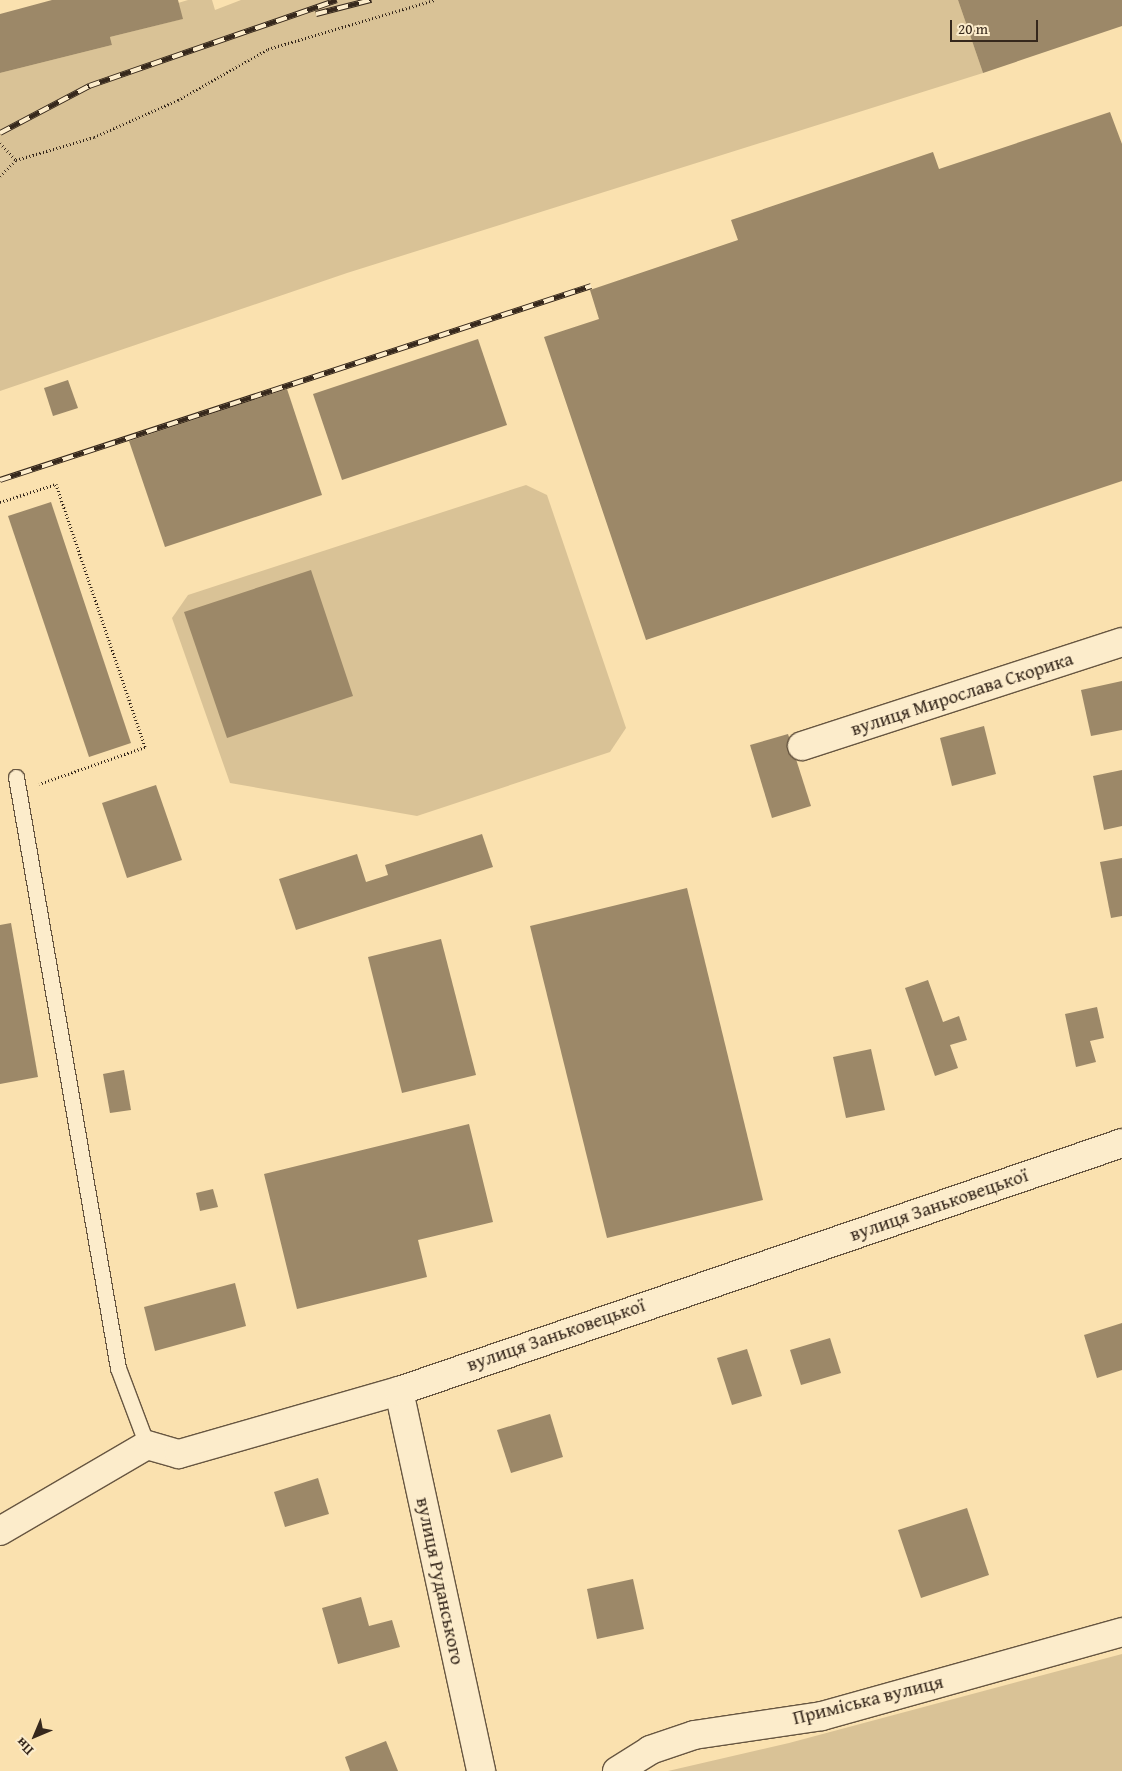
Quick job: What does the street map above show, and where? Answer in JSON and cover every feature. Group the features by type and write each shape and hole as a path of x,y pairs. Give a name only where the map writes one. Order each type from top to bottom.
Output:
{"street":[{"name":"вулиця Мирослава Скорика","path":"802,746 1122,642"},
{"name":"вулиця Заньковецької","path":"147,1446 179,1454 399,1391 1122,1143"},
{"name":"вулиця Руданського","path":"399,1391 481,1771"},
{"path":"0,1532 147,1446"},
{"name":"Приміська вулиця","path":"617,1771 650,1750 694,1735 822,1716 1122,1632"}],"lane":[{"path":"17,785 118,1368 147,1446"}],"path":[{"path":"0,176 16,160 94,137 178,100 268,48 435,0"},
{"path":"0,142 16,160"},
{"path":"0,502 56,484 145,747 17,785"}],"shaded area":[{"path":"188,0 212,0 215,10 241,0 958,0 983,73 347,273 0,391 0,73 112,45 110,37 182,19 178,3"},
{"path":"526,485 547,495 626,728 610,752 417,816 230,783 172,618 188,595"},
{"path":"1122,1654 1122,1771 668,1771 789,1743"}],"building":[{"path":"52,0 178,0 183,19 110,37 112,45 0,73 0,14"},
{"path":"958,0 1122,0 1122,26 983,73"},
{"path":"1110,112 1122,144 1122,481 646,640 544,337 599,319 590,290 738,240 731,220 933,152 939,169"},
{"path":"478,339 507,425 342,480 313,394"},
{"path":"68,380 78,408 53,416 44,388"},
{"path":"287,389 322,495 165,547 129,441"},
{"path":"51,502 131,743 89,757 8,516"},
{"path":"311,570 353,696 227,738 184,612"},
{"path":"1122,681 1122,730 1091,736 1081,690"},
{"path":"984,726 996,774 952,786 940,738"},
{"path":"788,734 811,806 772,818 750,745"},
{"path":"1122,770 1122,826 1104,830 1093,776"},
{"path":"156,785 182,860 127,878 102,803"},
{"path":"482,834 493,867 296,930 279,879 357,854 366,882 388,875 385,865"},
{"path":"1122,858 1122,916 1111,918 1100,862"},
{"path":"687,888 763,1200 607,1238 530,926"},
{"path":"11,923 38,1077 0,1084 0,925"},
{"path":"441,939 476,1075 402,1093 368,957"},
{"path":"928,980 943,1022 959,1016 967,1040 950,1045 958,1068 935,1076 905,988"},
{"path":"1097,1007 1104,1038 1090,1041 1096,1062 1076,1067 1065,1014"},
{"path":"871,1049 885,1110 846,1118 833,1057"},
{"path":"124,1070 131,1110 110,1113 103,1074"},
{"path":"469,1124 493,1222 418,1240 427,1277 297,1309 264,1174"},
{"path":"213,1189 218,1207 200,1211 196,1193"},
{"path":"235,1283 246,1326 155,1351 144,1307"},
{"path":"1122,1323 1122,1370 1097,1378 1084,1335"},
{"path":"830,1338 841,1373 801,1385 790,1350"},
{"path":"747,1349 762,1396 732,1405 717,1358"},
{"path":"550,1414 563,1457 511,1473 497,1430"},
{"path":"318,1478 329,1514 285,1527 274,1492"},
{"path":"967,1508 989,1575 921,1598 898,1530"},
{"path":"633,1579 644,1629 597,1639 587,1589"},
{"path":"361,1597 369,1626 392,1620 400,1647 338,1664 322,1608"},
{"path":"386,1741 398,1771 350,1771 345,1757"}],"railway":[{"path":"0,133 89,86 337,0"},
{"path":"316,14 371,0"},
{"path":"0,480 591,286"}]}
